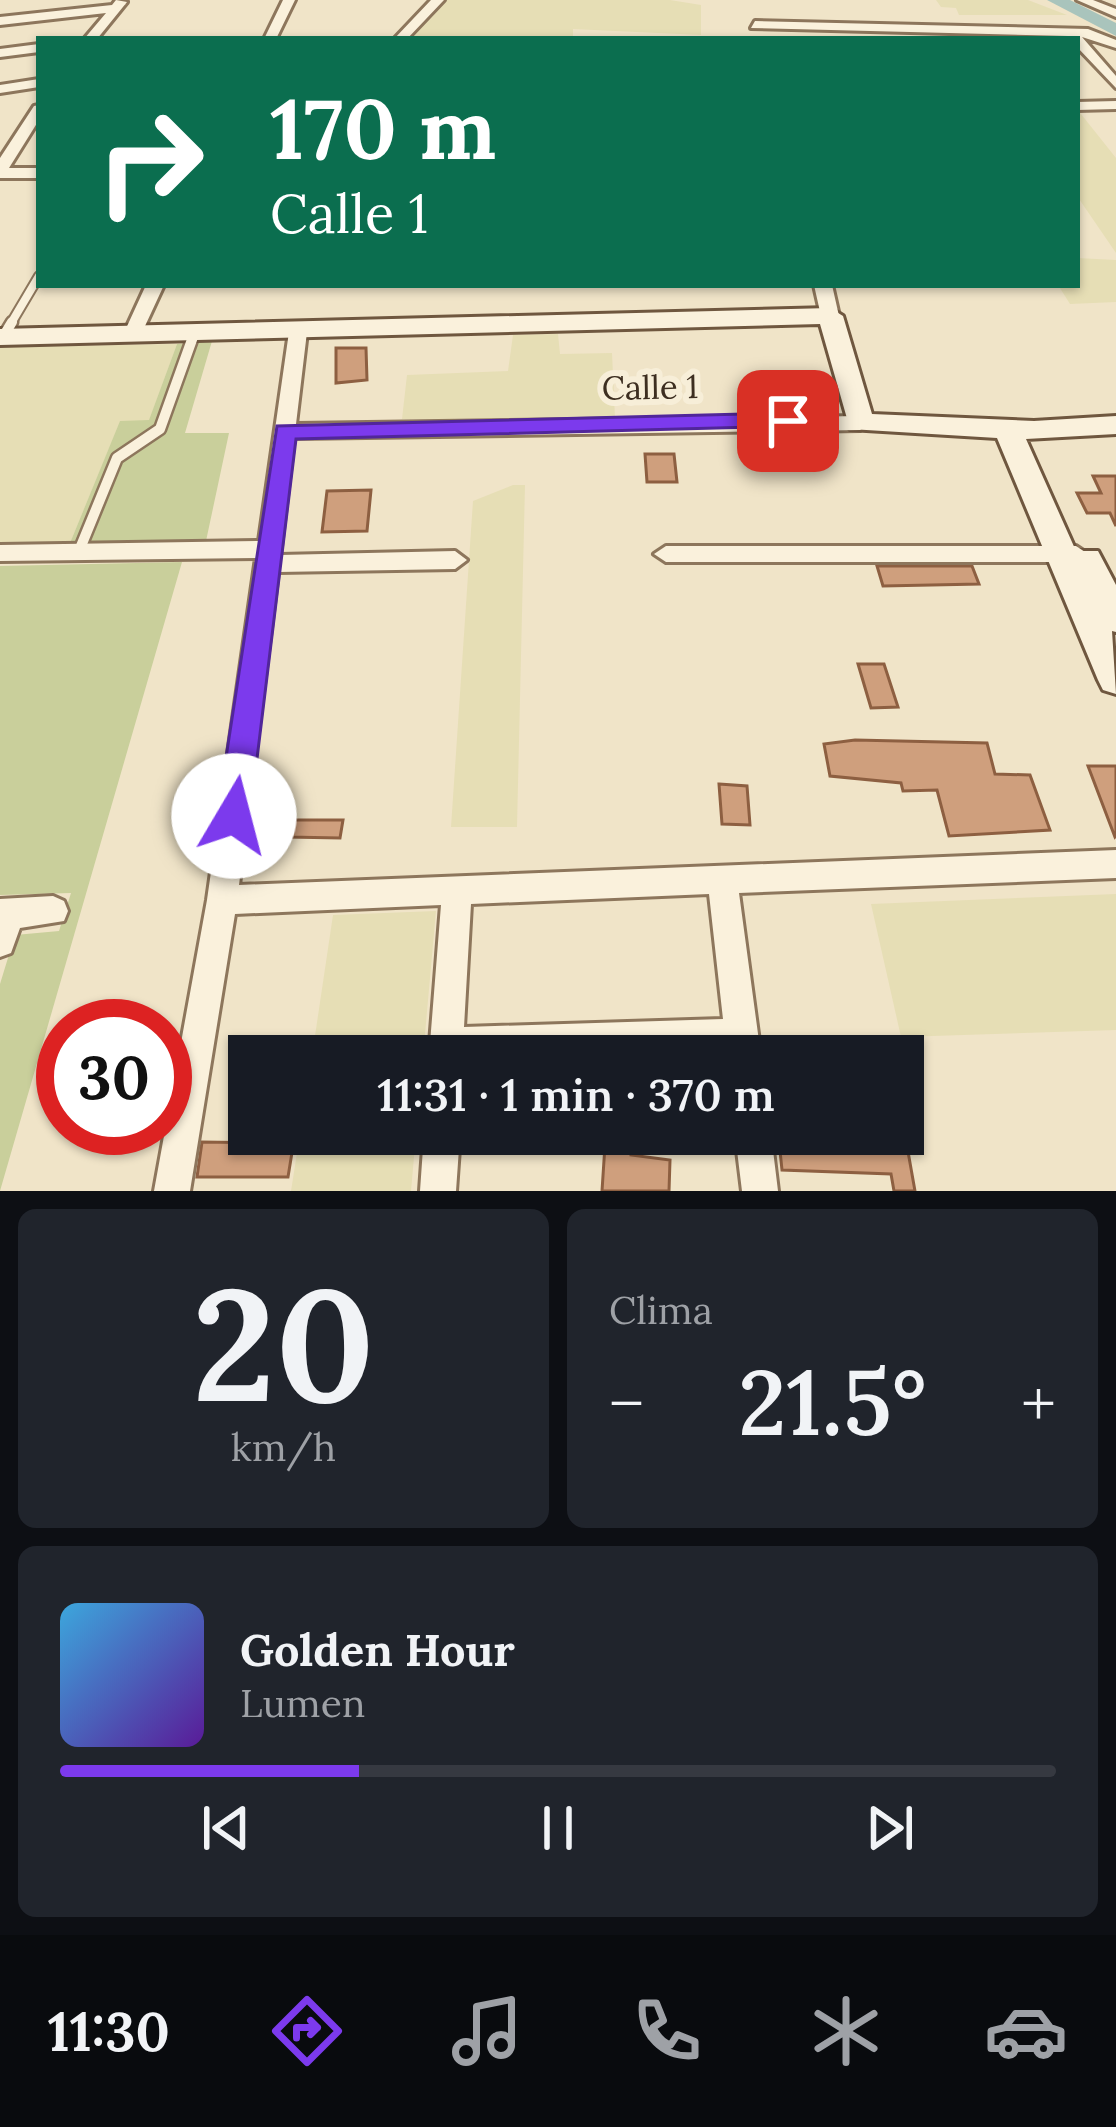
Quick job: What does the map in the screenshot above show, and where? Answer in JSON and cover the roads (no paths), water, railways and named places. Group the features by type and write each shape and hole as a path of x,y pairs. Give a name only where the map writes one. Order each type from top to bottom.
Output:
{"main road":[{"path":"1,338 830,316 860,423"},
{"name":"Calle 1","path":"860,423 1021,429 1116,425"},
{"path":"1021,429 1074,554 1116,680"},
{"path":"1074,554 1116,619"}],"street":[{"path":"271,36 289,0"},
{"path":"403,36 438,0"},
{"path":"1083,0 1116,13"},
{"path":"0,21 119,4"},
{"path":"92,36 119,4"},
{"path":"755,26 976,36 1088,33 1116,44"},
{"path":"1080,42 1116,85"},
{"path":"0,53 36,48"},
{"path":"0,89 36,83"},
{"path":"1080,106 1116,105"},
{"path":"0,172 36,114"},
{"path":"0,172 36,173"},
{"path":"132,335 153,288"},
{"path":"824,288 830,316"},
{"path":"172,1191 222,900 298,332"},
{"name":"Calle 1","path":"285,431 860,423"},
{"path":"0,553 455,560"},
{"path":"666,554 1074,554"},
{"path":"222,900 1116,864"},
{"path":"723,882 741,1035"},
{"path":"448,1035 457,892"},
{"path":"3,923 53,911"},
{"path":"438,1191 441,1155"},
{"path":"756,1155 760,1191"}],"lane":[{"path":"1,338 36,281"},
{"path":"79,552 117,458 160,429 194,334"}],"waterway":[{"path":"1056,0 1116,30"}]}
